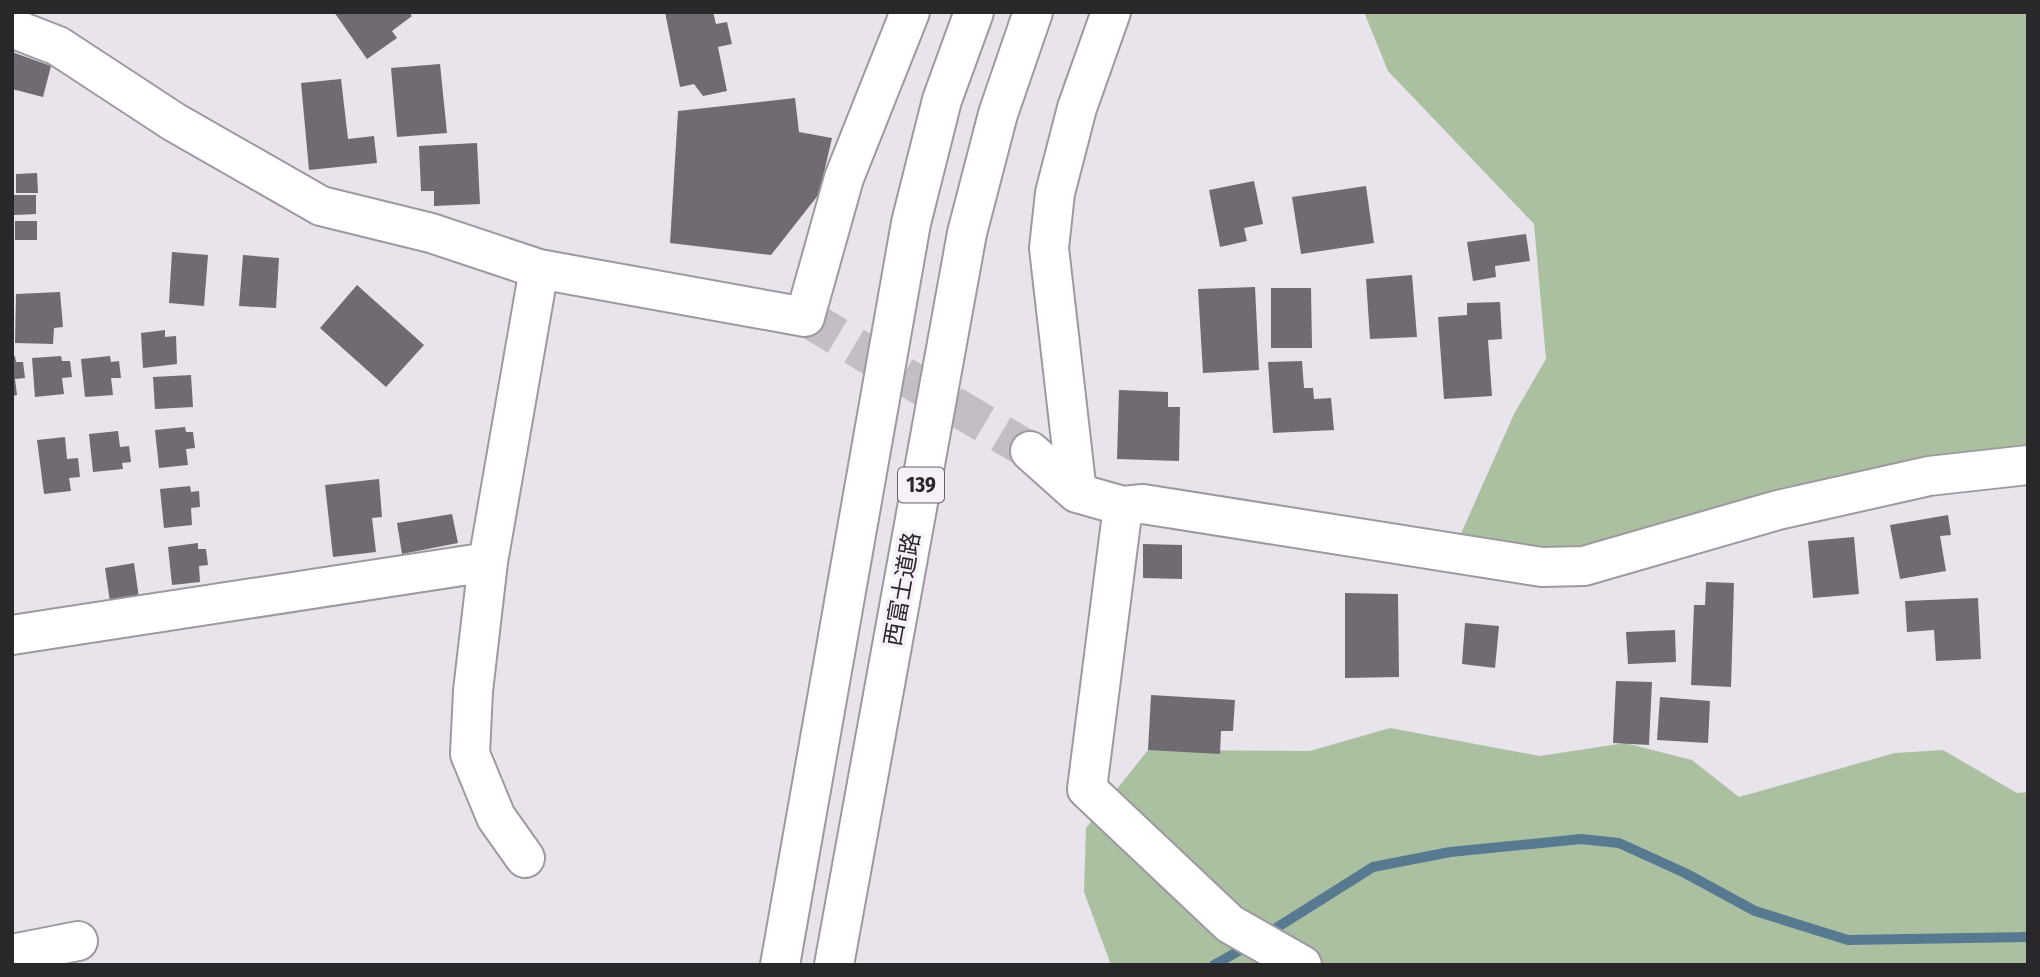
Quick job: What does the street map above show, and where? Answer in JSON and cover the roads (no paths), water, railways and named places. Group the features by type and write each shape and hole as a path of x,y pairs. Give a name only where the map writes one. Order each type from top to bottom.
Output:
{"main road":[{"path":"12,28 58,46 174,122 321,206 431,233 538,270 805,317 844,178 910,12"},
{"name":"139","path":"780,965 911,223 942,100 974,12"},
{"name":"西富士道路","path":"834,965 967,233 998,114 1034,12"},
{"path":"1077,493 1049,248 1055,193 1077,108 1111,12"},
{"path":"525,858 496,817 470,754 473,691 488,562 538,270"},
{"path":"1030,451 1077,493 1124,506 1143,504 1542,567 1584,566 1778,510 1929,476 2028,465"},
{"path":"1124,506 1087,789 1230,924 1287,956"},
{"path":"12,635 488,562"},
{"path":"12,954 78,941"}],"waterway":[{"path":"1265,935 1373,867 1450,852 1581,839 1619,843 1685,873 1755,911 1848,940 2028,937"},
{"path":"1214,965 1251,944"}],"tunnel":[{"path":"805,317 1030,451"}]}
